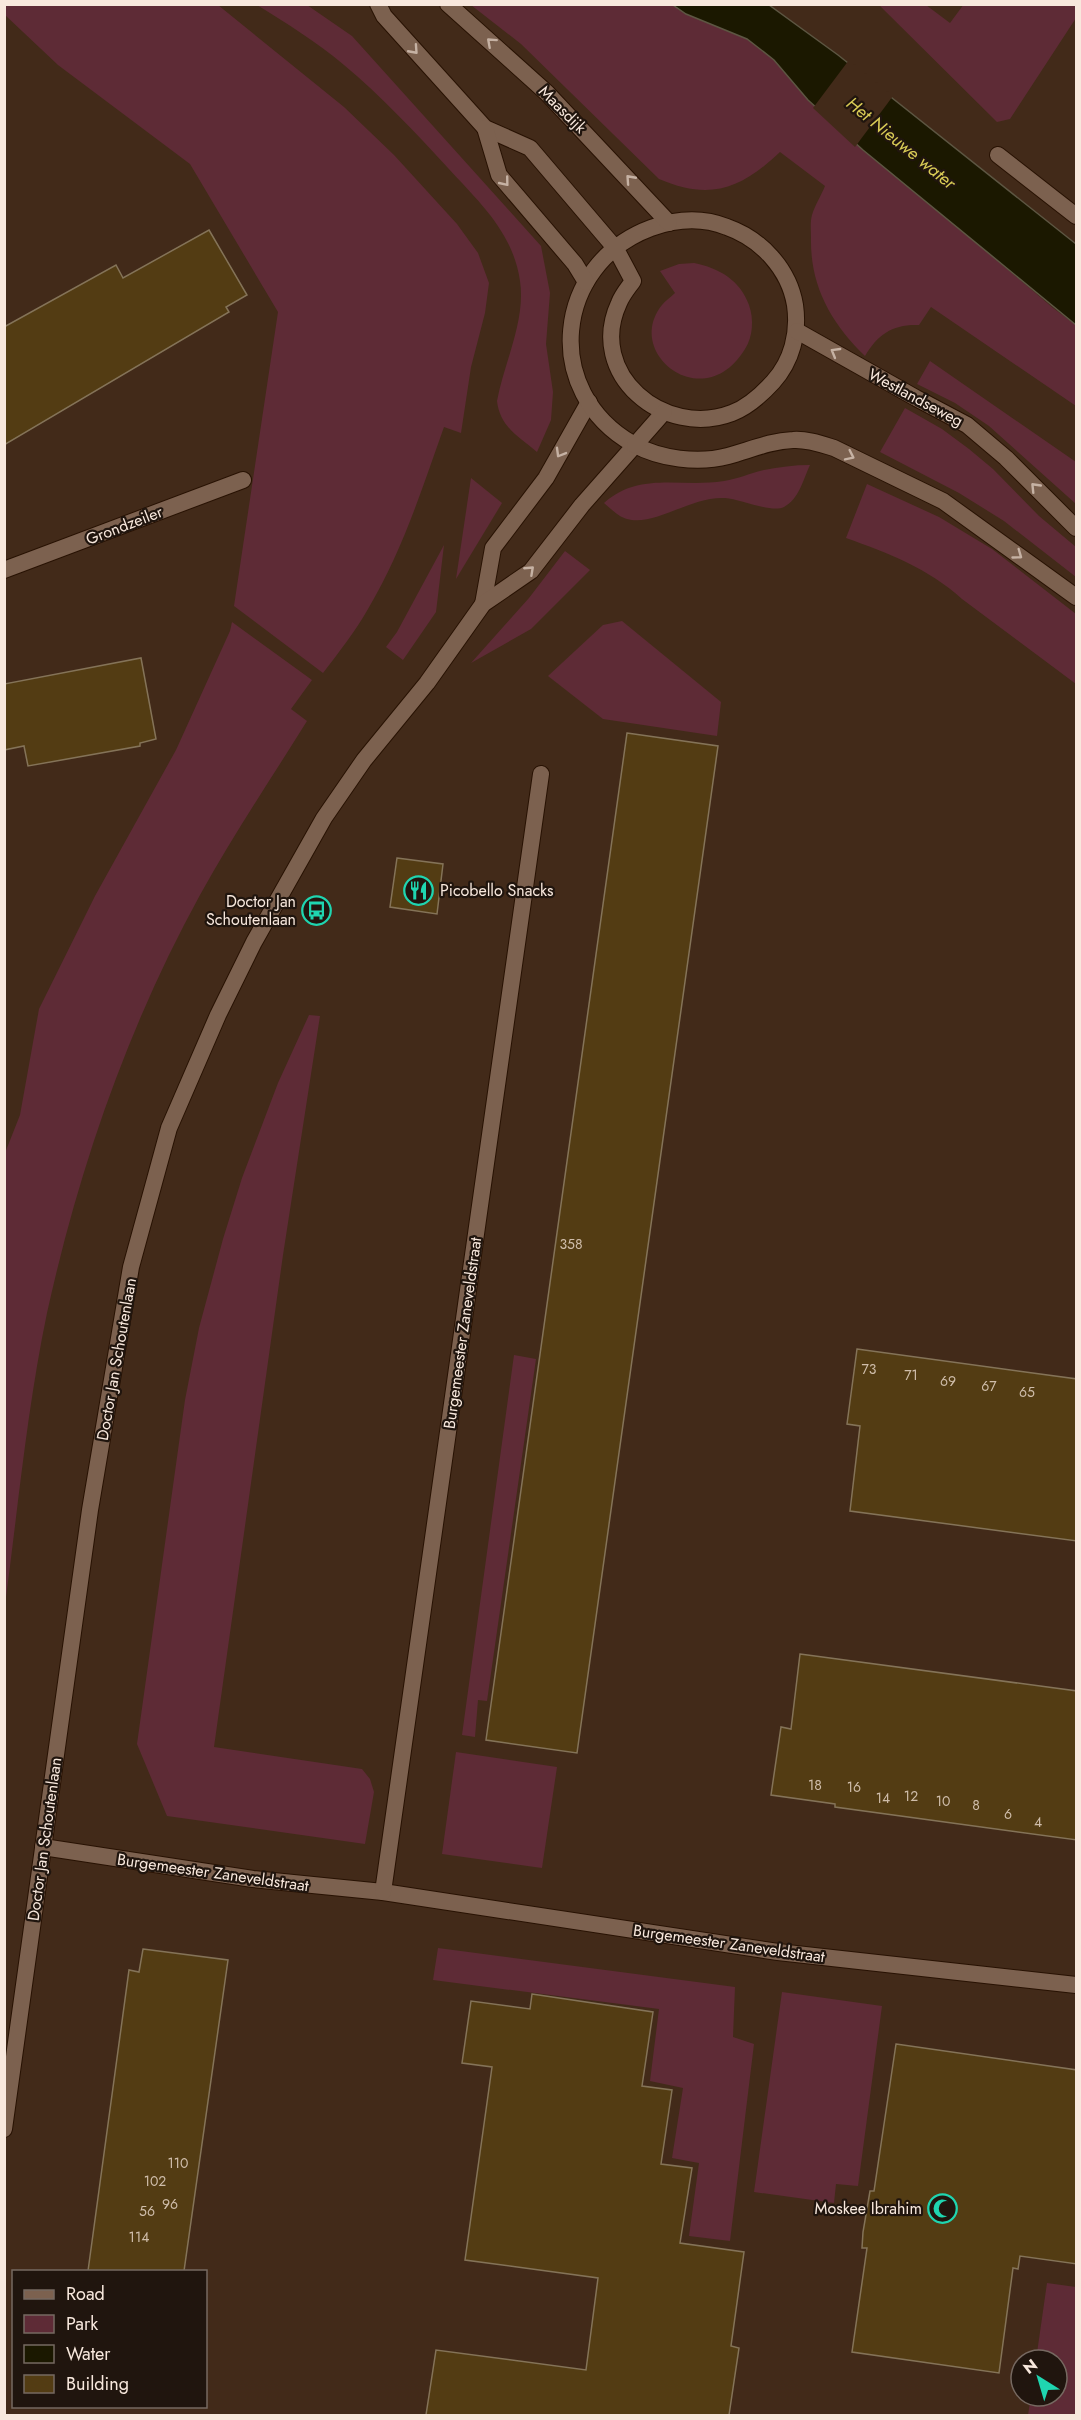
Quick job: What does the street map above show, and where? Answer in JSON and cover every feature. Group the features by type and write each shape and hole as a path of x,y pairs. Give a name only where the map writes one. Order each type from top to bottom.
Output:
{"street":[{"path":"378,4 384,16 485,128 530,148 616,249 633,281 619,302 614,319 612,341 615,359 621,374 634,391 651,406 685,418 709,418 733,412 752,401 778,376 788,360 797,331 794,301 783,272 764,248 746,235 724,225 696,220 669,223 641,232 616,249 586,282 572,315 570,351 577,378 589,402 609,427 646,450 687,460 725,457 766,444 795,440 815,442 834,448 943,501 1077,597"},
{"name":"Maasdijk","path":"448,4 547,93 669,223"},
{"path":"485,128 499,175 575,264 586,282"},
{"path":"998,155 1077,216"},
{"name":"Westlandseweg","path":"797,331 899,389 967,424 1006,458 1077,528"},
{"name":"Doctor Jan Schoutenlaan","path":"483,604 493,548 546,478 589,402"},
{"name":"Doctor Jan Schoutenlaan","path":"4,2129 90,1510 131,1268 170,1128 218,1015 259,933 324,818 364,760 427,683 483,604 531,571 582,505 664,412"},
{"name":"Grondzeiler","path":"4,570 243,480"},
{"name":"Burgemeester Zaneveldstraat","path":"383,1892 541,774"},
{"name":"Burgemeester Zaneveldstraat","path":"43,1847 242,1877 383,1892 778,1952 1077,1985"}],"green space":[{"path":"964,4 1076,5 1076,18 1010,119 997,122 879,5 926,5 950,23"},
{"path":"4,5 218,5 344,107 394,155 457,224 478,253 489,283 485,313 471,367 461,433 444,427 391,565 363,617 323,673 234,606 278,312 190,164 58,65 5,15"},
{"path":"257,5 307,5 352,36 541,246 550,293 546,344 553,392 551,420 537,452 506,425 497,401 517,326 521,296 516,263 502,233 471,193 371,89 323,48"},
{"path":"471,5 673,5 690,15 754,43 779,66 808,100 1076,325 1076,406 931,307 919,325 901,326 887,332 875,342 865,356 833,317 825,303 814,272 811,221 813,211 825,186 780,152 752,175 724,188 694,189 659,179 521,44"},
{"path":"694,263 728,276 745,296 752,316 751,333 745,349 728,369 709,378 690,378 674,370 660,358 653,342 653,323 662,305 675,293 660,271 679,264"},
{"path":"930,361 1076,462 1076,504 989,426 955,403 917,384"},
{"path":"905,408 942,429 969,449 993,469 1039,516 1076,547 1076,577 1004,521 959,493 880,452"},
{"path":"810,465 800,489 784,507 764,507 725,498 712,499 649,519 638,520 621,516 604,503 618,493 646,484 708,483 734,479 770,469"},
{"path":"471,478 502,503 456,579"},
{"path":"867,484 939,517 992,549 1076,614 1076,684 935,578 892,556 846,538"},
{"path":"444,545 436,612 403,660 386,647 397,632"},
{"path":"565,551 590,570 531,629 471,663 529,598"},
{"path":"622,621 721,702 717,736 603,719 548,676 603,625"},
{"path":"232,622 312,680 291,709 307,721 239,829 174,945 128,1047 90,1152 60,1259 40,1349 28,1422 5,1605 5,1153 20,1115 39,1009 95,896 176,750"},
{"path":"309,1015 320,1016 283,1255 214,1747 362,1769 370,1779 374,1792 365,1844 167,1816 137,1744 185,1400 199,1328 242,1178 278,1083"},
{"path":"514,1355 536,1359 487,1701 478,1700 475,1737 462,1735"},
{"path":"456,1752 557,1767 542,1868 442,1854"},
{"path":"438,1948 735,1987 733,2037 754,2044 730,2241 689,2236 699,2163 672,2158 683,2088 650,2081 659,2009 433,1980"},
{"path":"782,1992 882,2006 858,2186 836,2184 834,2203 754,2192"},
{"path":"1047,2283 1076,2287 1076,2415 1028,2415 1029,2408 1069,2408 1069,2348 1038,2348"}],"water":[{"name":"Het Nieuwe water","path":"673,5 769,5 838,55 1076,244 1076,325 863,150 808,100 774,60 747,39 686,14"}],"pier":[{"path":"849,60 893,96 855,147 813,108"}],"building":[{"path":"209,230 247,295 226,307 229,312 4,445 4,327 116,265 123,278"},
{"path":"141,658 156,739 140,743 140,746 28,766 24,746 4,750 4,684"},
{"path":"627,733 718,746 577,1753 486,1740"},
{"path":"397,858 443,864 437,914 390,907"},
{"path":"857,1349 1077,1379 1077,1541 850,1511 860,1426 847,1424"},
{"path":"800,1654 1077,1691 1077,1840 835,1807 835,1804 771,1795 781,1727 791,1729"},
{"path":"143,1949 228,1960 184,2270 88,2270 129,1970 139,1972"},
{"path":"532,1994 653,2012 642,2086 672,2090 661,2164 692,2168 680,2243 744,2252 731,2346 739,2348 729,2415 426,2415 436,2350 586,2370 598,2278 465,2260 492,2067 462,2063 471,2001 530,2009"},
{"name":"Moskee Ibrahim","path":"896,2044 1077,2070 1077,2264 1020,2256 1018,2269 1013,2268 999,2373 852,2352 867,2248 862,2248 863,2232 870,2191 874,2191"}],"place":[{"name":"Picobello Snacks","path":"419,890"},
{"name":"Doctor Jan Schoutenlaan","path":"317,910"},
{"name":"Moskee Ibrahim","path":"943,2208"}]}
